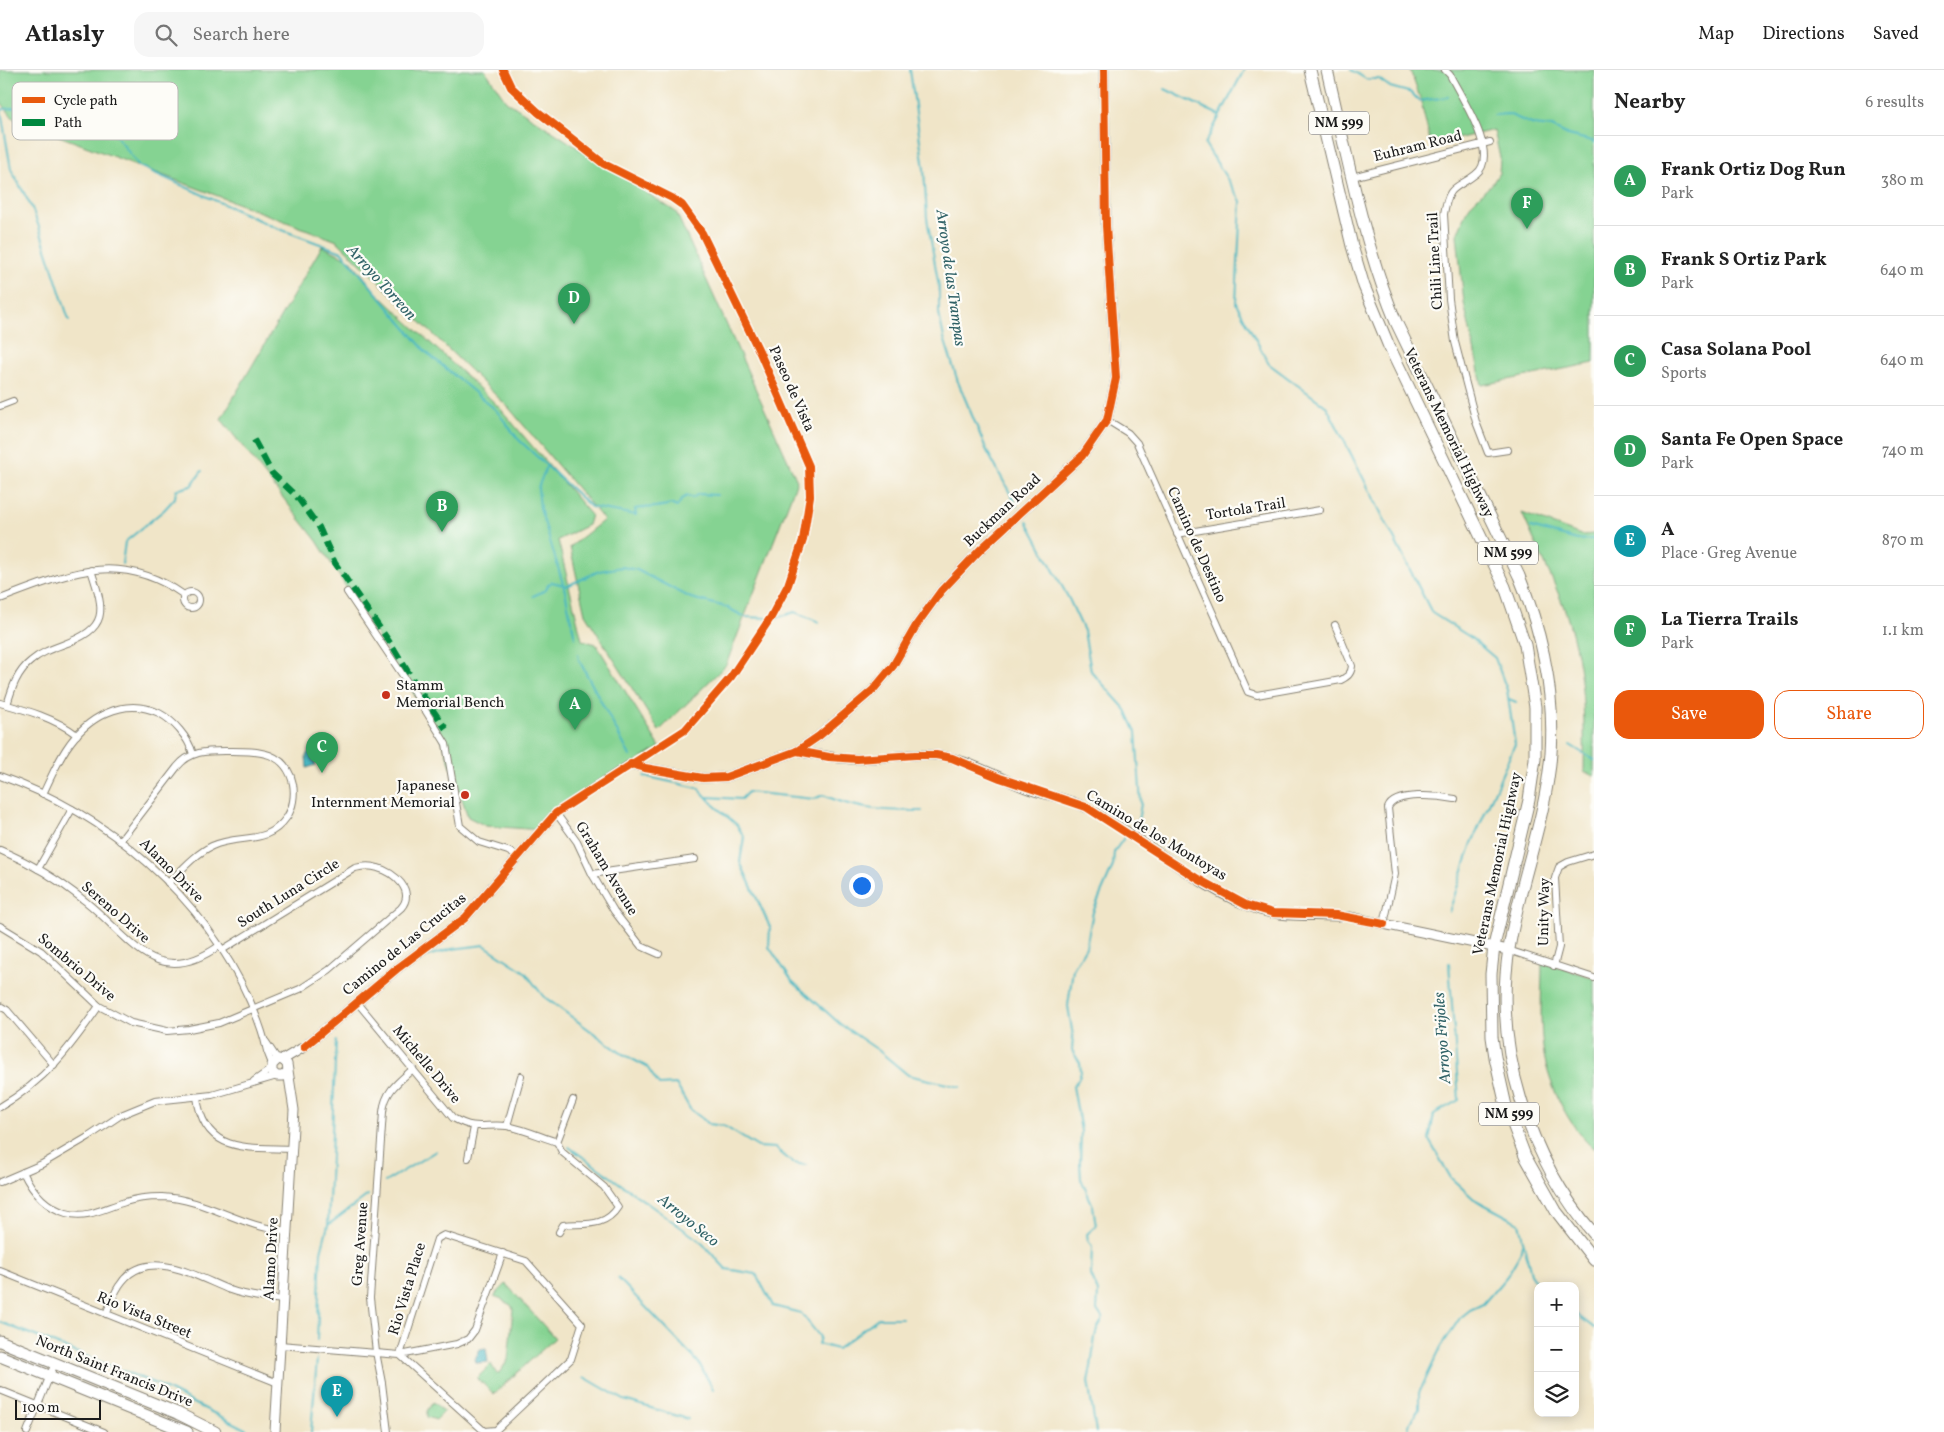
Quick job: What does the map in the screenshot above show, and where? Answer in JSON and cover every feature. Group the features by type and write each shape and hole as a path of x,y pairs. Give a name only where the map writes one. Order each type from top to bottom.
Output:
{"highway":[{"name":"Veterans Memorial Highway","path":"1310,70 1352,246 1364,286 1388,344 1505,587 1520,626 1535,707 1533,780 1494,946 1491,974 1492,1036 1506,1106 1517,1138 1534,1175 1567,1228 1594,1260"},
{"name":"Veterans Memorial Highway","path":"1327,70 1368,244 1384,294 1519,576 1531,605 1542,645 1550,690 1549,773 1542,814 1508,950 1506,1020 1518,1093 1530,1128 1550,1171 1575,1210 1594,1234"},
{"name":"North Saint Francis Drive","path":"0,1341 177,1413 215,1432"},
{"name":"North Saint Francis Drive","path":"0,1356 187,1432"}],"street":[{"name":"Paseo de Vista","path":"503,70 511,87 538,112 601,162 672,198 682,205 693,219 702,233 746,324 808,466 810,496 803,540 788,585 770,618 731,677 700,715 685,730 670,741 631,764"},
{"name":"Buckman Road","path":"631,764 663,772 714,778 738,774 797,751 819,736 873,690 893,666 917,624 941,591 1000,531 1082,456 1107,420 1116,378 1106,226 1104,70"},
{"name":"Chili Line Trail","path":"1445,70 1450,75 1478,126 1485,157 1482,167 1477,174 1460,183 1450,192 1446,201 1444,214 1449,299 1463,374 1481,439 1488,453 1508,450"},
{"name":"Euhram Road","path":"1352,177 1490,142"},
{"path":"0,406 13,401"},
{"name":"Camino de Destino","path":"1107,420 1128,433 1137,443 1248,692 1257,695 1341,680 1348,677 1352,672 1352,666 1335,625"},
{"name":"Tortola Trail","path":"1177,534 1320,510"},
{"path":"77,735 58,724 3,704 17,677 31,661 49,650 85,636 96,624 101,604 91,570"},
{"path":"0,599 60,577 91,570 116,570 138,574 163,583 184,595"},
{"path":"347,592 414,692 446,744 460,826 479,842 508,851 519,857"},
{"path":"43,794 61,756 77,735 97,718 109,712 128,707 145,708 161,715 173,724 187,741 193,754"},
{"path":"120,841 177,767 184,759 193,754 207,751 258,751 276,758 285,767 293,784 294,796 290,813 281,824 270,834 226,841 206,849 168,883"},
{"name":"Camino de los Montoyas","path":"797,751 829,757 857,759 922,755 952,758 1000,778 1086,807 1198,878 1246,905 1273,914 1336,915 1494,946 1594,978"},
{"name":"Camino de Las Crucitas","path":"281,1059 304,1047 412,957 465,918 556,813 631,764"},
{"name":"Alamo Drive","path":"0,776 43,794 72,809 120,841 168,883 193,910 221,948 244,988 266,1042 276,1057 281,1059"},
{"path":"1384,924 1395,874 1389,805 1394,800 1427,796 1455,799"},
{"path":"38,869 72,809"},
{"name":"Graham Avenue","path":"556,813 577,842 592,874 614,912 640,946 659,954"},
{"name":"Sereno Drive","path":"1,852 38,869 84,901 109,921 137,950 149,957 162,962 183,963 195,960 221,948"},
{"name":"Unity Way","path":"1554,966 1558,947 1555,878 1560,867 1568,862 1594,854"},
{"path":"592,874 695,859"},
{"name":"South Luna Circle","path":"221,948 349,870 360,866 374,867 386,871 396,878 405,890 404,904 315,980 291,993 253,1009"},
{"name":"Sombrio Drive","path":"0,926 41,952 99,1006 131,1023 167,1030 189,1030 212,1025 253,1009"},
{"name":"Michelle Drive","path":"357,1002 453,1118 474,1127 507,1126 557,1142"},
{"path":"0,1006 7,1010 54,1065"},
{"path":"0,1107 29,1088 54,1065 77,1038 99,1006"},
{"name":"Alamo Drive","path":"266,1042 274,1072 290,1089"},
{"name":"Camino de Las Crucitas","path":"288,1069 304,1047"},
{"path":"0,1182 42,1164 88,1137 121,1114 154,1101 220,1094 254,1082 256,1079 274,1072 285,1075 288,1069 286,1062 281,1059 275,1061 274,1072"},
{"name":"Alamo Drive","path":"276,1432 294,1110 288,1069"},
{"name":"Greg Avenue","path":"388,1432 370,1298 384,1107 392,1087 413,1069"},
{"path":"507,1126 521,1076"},
{"path":"197,1097 203,1123 219,1139 239,1146 292,1149"},
{"path":"559,1232 563,1225 605,1221 613,1216 618,1207 604,1187 562,1152 557,1142 573,1100"},
{"path":"468,1158 474,1127"},
{"path":"23,1172 36,1194 49,1205 65,1213 92,1214 138,1198 171,1198 194,1202 259,1228 287,1231"},
{"name":"Rio Vista Place","path":"444,1235 526,1261 582,1324 571,1359 496,1430 484,1431 400,1355 437,1239 444,1235"},
{"name":"Rio Vista Place","path":"280,1345 400,1355 457,1344 468,1339 475,1330 503,1253"},
{"path":"106,1314 118,1287 125,1278 137,1270 152,1265 174,1267 238,1292 283,1300"},
{"name":"Rio Vista Street","path":"0,1271 278,1383"},
{"path":"27,1432 54,1363"},
{"path":"0,1390 104,1432"}],"green space":[{"path":"0,70 485,70 506,101 676,212 797,481 726,665 659,731 585,614 570,547 604,520 509,408 337,241 70,140 178,140 178,82 12,82 12,116 0,101"},
{"path":"1410,70 1594,70 1594,363 1482,385 1464,303 1457,235 1466,212 1473,202 1492,184 1499,173 1500,158 1494,130 1431,145 1420,98"},
{"path":"322,246 351,260 376,292 498,406 591,515 588,525 558,540 582,640 596,644 660,747 596,787 541,830 486,826 468,817 441,737 317,541 221,419"},
{"path":"1522,513 1581,535 1594,534 1594,776 1584,772 1582,687 1570,626 1558,593"},
{"path":"1542,962 1594,978 1594,1149 1576,1130 1562,1106 1547,1068 1542,1032"},
{"path":"506,1284 555,1338 494,1394 477,1378 491,1364 496,1373 499,1373 508,1360 513,1309 511,1305 494,1296"},
{"path":"433,1402 444,1412 436,1420 427,1417 427,1411"}],"water":[{"path":"310,749 314,751 312,757 316,765 307,768 306,756"},
{"path":"486,1348 488,1362 476,1363 475,1359 480,1349"}],"waterway":[{"name":"Arroyo de las Trampas","path":"910,70 924,169 927,218 939,287 939,314 944,338 958,382 987,451 1017,506"},
{"path":"1244,70 1205,144 1241,201 1236,303 1269,364 1327,407 1432,613 1470,637 1495,658 1507,690 1515,744 1472,843 1449,912"},
{"path":"1351,70 1366,79 1379,79 1390,87 1412,93 1419,101 1448,97"},
{"path":"1165,89 1219,115"},
{"name":"Arroyo Torreon","path":"0,110 12,108"},
{"path":"1,111 11,169 32,208 69,320"},
{"path":"1494,115 1508,114 1534,125 1552,127 1568,135 1594,143"},
{"name":"Arroyo Torreon","path":"120,140 139,166 274,227 342,252 426,352 496,410 518,439 591,507 636,515 635,509 670,504 677,507 682,499 687,496 693,498 698,494 717,495"},
{"path":"546,467 538,488 540,508 564,587 575,638"},
{"path":"122,564 125,542 164,510 175,498 176,490 191,486 202,471"},
{"name":"Arroyo de las Trampas","path":"1027,521 1084,631 1091,671 1126,710 1136,732 1141,804 1138,821 1132,830"},
{"path":"1531,527 1577,540 1594,539"},
{"path":"533,596 546,590 552,582 567,586 599,571 622,567 637,570 691,598 726,607 745,617 767,618"},
{"path":"776,618 795,612 819,622"},
{"path":"578,654 579,660 630,756"},
{"path":"1509,699 1516,702"},
{"path":"1570,745 1594,760"},
{"path":"644,776 698,788 737,825 744,837 740,862 770,927 769,947 792,981 840,1024 878,1050 908,1075 960,1087"},
{"path":"708,797 741,799 748,792 814,799 823,795 848,804 871,809 922,811"},
{"name":"Arroyo de las Trampas","path":"1096,1432 1088,1381 1095,1337 1103,1319 1097,1310 1098,1292 1091,1275 1092,1246 1088,1241 1087,1234 1096,1226 1093,1206 1081,1179 1081,1131 1073,1086 1081,1072 1080,1063 1072,1050 1073,1036 1068,1006 1073,969 1086,947 1093,912 1113,866 1114,852 1126,835"},
{"path":"424,957 452,949 484,945 525,972 543,996 621,1053 647,1067 659,1085 676,1084 690,1109 709,1124 724,1126 758,1147 775,1148 793,1163 806,1165"},
{"name":"Arroyo Frijoles","path":"1449,963 1459,1100 1434,1114 1429,1140 1451,1178 1474,1199 1519,1223 1532,1278 1536,1282"},
{"path":"328,1225 336,1041"},
{"name":"Arroyo Seco","path":"569,1147 700,1241 726,1269 756,1274 773,1306 801,1313 820,1337 818,1344 837,1349 878,1318 902,1318"},
{"path":"385,1182 436,1151"},
{"path":"317,1340 321,1252 328,1225 368,1195"},
{"path":"1409,1432 1408,1425 1419,1409 1419,1393 1441,1347 1460,1318 1470,1310 1483,1304 1507,1276 1520,1254 1522,1244"},
{"path":"618,1278 699,1363 713,1389"},
{"name":"Arroyo Frijoles","path":"1579,1316 1594,1328"},
{"path":"0,1322 156,1384 251,1432"},
{"path":"311,1432 317,1359"},
{"path":"584,1377 624,1400 688,1419"}],"marked path":[{"path":"254,440 272,473 297,497 319,527 335,563 393,647 446,729"}],"cycle path":[{"path":"304,1047 398,968 465,918 556,813 685,730 731,677 771,617 788,585 803,540 810,496 809,466 760,353 702,233 682,205 672,198 604,164 538,112 511,87 503,70"},
{"path":"631,764 703,778 726,777 797,751 819,736 873,690 893,666 917,624 941,591 981,549 1082,456 1107,420 1116,378 1106,226 1104,70"},
{"path":"797,751 829,757 857,759 915,755 936,755 952,758 1000,778 1086,807 1198,879 1246,905 1273,913 1336,915 1384,924"}],"place":[{"name":"La Tierra Trails","path":"1527,229"},
{"name":"Santa Fe Open Space","path":"574,324"},
{"name":"Frank S Ortiz Park","path":"442,532"},
{"name":"Stamm Memorial Bench","path":"386,695"},
{"name":"Frank Ortiz Dog Run","path":"575,730"},
{"name":"Casa Solana Pool","path":"322,773"},
{"name":"Japanese Internment Memorial","path":"465,795"},
{"name":"A","path":"337,1417"}]}
